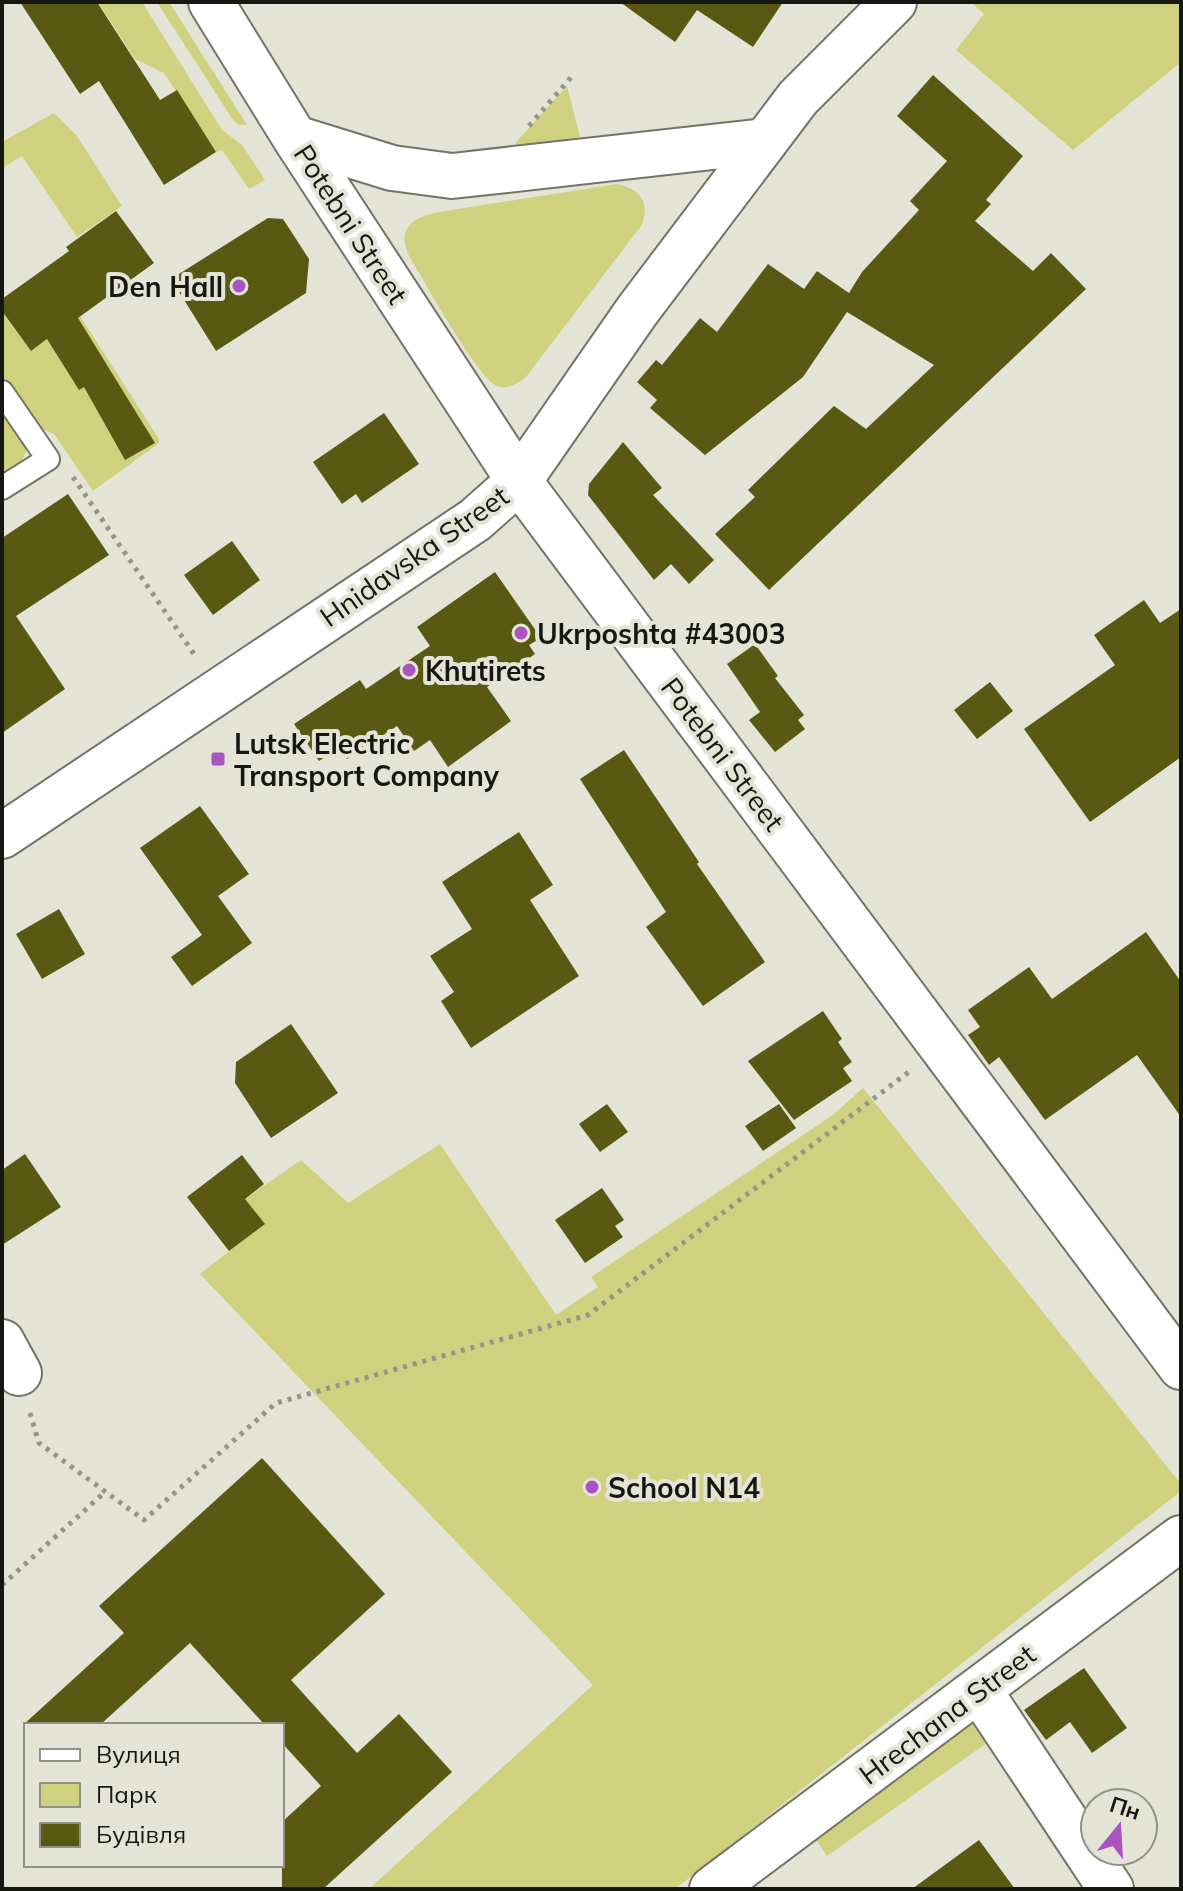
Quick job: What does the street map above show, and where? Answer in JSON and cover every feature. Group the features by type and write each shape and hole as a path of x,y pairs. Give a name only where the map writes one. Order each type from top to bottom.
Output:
{"street":[{"name":"Potebni Street","path":"211,2 295,138 519,481 1181,1367"},
{"name":"Hnidavska Street","path":"2,836 475,520 519,481 637,311 798,98 894,2"},
{"path":"295,138 392,168 452,176 765,141"},
{"name":"Hrechana Street","path":"712,1889 1181,1538"},
{"path":"979,1690 1111,1889"}],"lane":[{"path":"2,392 48,459 2,488"}],"path":[{"path":"48,459 64,464 195,656 247,672"},
{"path":"39,1443 144,1520 276,1403 588,1315 942,1047"},
{"path":"2,1585 106,1491"}],"green space":[{"path":"98,2 142,2 222,130 242,145 265,180 249,189 222,150 216,152 164,73 135,59"},
{"path":"157,2 169,2 247,125 239,125 233,120"},
{"path":"971,2 1181,2 1181,62 1073,150 956,50 984,14"},
{"path":"567,86 580,137 514,147 517,141"},
{"path":"54,113 76,135 122,206 77,237 22,156 2,168 2,142"},
{"path":"617,184 632,189 644,203 641,226 526,377 516,384 497,386 464,347 408,254 405,236 410,224 439,212"},
{"path":"2,312 31,351 80,316 159,443 93,491 54,434 37,427 2,374"},
{"path":"2,409 27,450 19,466 2,477"},
{"name":"School N14","path":"863,1088 1181,1484 1181,1491 675,1889 369,1889 593,1685 200,1274 264,1224 245,1199 301,1160 348,1203 440,1144 556,1315 598,1287 591,1277 833,1115"},
{"path":"977,1721 991,1740 827,1856 814,1837"}],"building":[{"path":"20,2 97,2 160,100 177,90 216,152 164,185 99,81 80,94"},
{"path":"620,2 783,2 753,47 697,10 675,42"},
{"path":"933,75 1023,156 986,200 991,204 975,221 1033,271 1051,253 1086,289 769,590 715,534 755,497 748,490 834,406 866,429 934,365 847,312 803,377 705,455 650,408 657,400 637,382 656,360 662,365 700,318 717,332 768,264 804,289 817,271 849,293 862,272 919,210 910,201 947,161 897,116"},
{"path":"116,211 154,263 78,318 155,443 125,460 84,387 79,390 47,339 31,351 2,311 2,299 69,251 66,247"},
{"name":"Den Hall","path":"268,218 283,219 309,259 306,293 216,351 171,279"},
{"path":"384,413 419,464 362,503 356,494 342,504 313,462"},
{"path":"623,442 662,488 653,495 714,560 689,584 671,564 654,580 588,495 589,484"},
{"path":"68,494 109,555 16,616 65,689 2,733 2,538"},
{"path":"232,541 260,580 213,615 184,575"},
{"path":"495,572 541,638 529,645 535,654 487,687 511,721 448,767 430,740 414,751 397,726 347,759 339,748 319,761 294,724 360,680 366,689 430,646 417,627"},
{"path":"1144,600 1160,623 1181,609 1181,757 1090,822 1024,729 1115,665 1094,635"},
{"path":"755,644 778,676 775,678 804,715 798,720 805,729 775,752 749,720 760,712 727,664"},
{"path":"990,682 1013,711 977,739 954,710"},
{"path":"624,750 765,962 703,1006 646,927 666,912 580,779"},
{"path":"200,806 249,874 218,896 252,943 192,986 171,957 202,935 140,848"},
{"path":"519,832 553,885 530,900 579,976 471,1048 441,1001 454,992 430,956 472,929 442,882"},
{"path":"59,909 85,954 42,979 16,934"},
{"path":"1146,932 1181,982 1181,1117 1137,1055 1045,1120 999,1057 989,1065 968,1035 980,1027 968,1010 1029,967 1052,999"},
{"path":"823,1011 842,1039 838,1042 852,1062 843,1068 852,1081 794,1120 748,1061"},
{"path":"291,1024 338,1093 271,1138 235,1083 236,1062"},
{"path":"607,1104 628,1132 600,1152 579,1124"},
{"path":"779,1104 796,1128 763,1151 745,1126"},
{"path":"25,1154 61,1207 2,1245 2,1170"},
{"path":"242,1155 264,1184 245,1199 265,1224 229,1251 187,1197"},
{"path":"602,1188 624,1220 615,1226 623,1237 585,1263 555,1220"},
{"path":"262,1458 385,1594 291,1680 357,1753 399,1714 452,1772 323,1889 282,1889 284,1820 321,1786 284,1745 284,1723 263,1723 190,1643 102,1723 25,1723 124,1633 99,1606"},
{"path":"1084,1668 1127,1728 1092,1753 1070,1722 1046,1740 1024,1710"},
{"path":"979,1840 1015,1889 912,1889"}],"place":[{"name":"Den Hall","path":"239,286"},
{"name":"Ukrposhta #43003","path":"521,633"},
{"name":"Khutirets","path":"409,670"},
{"name":"Lutsk Electric Transport Company","path":"218,759"},
{"name":"School N14","path":"592,1487"}]}
